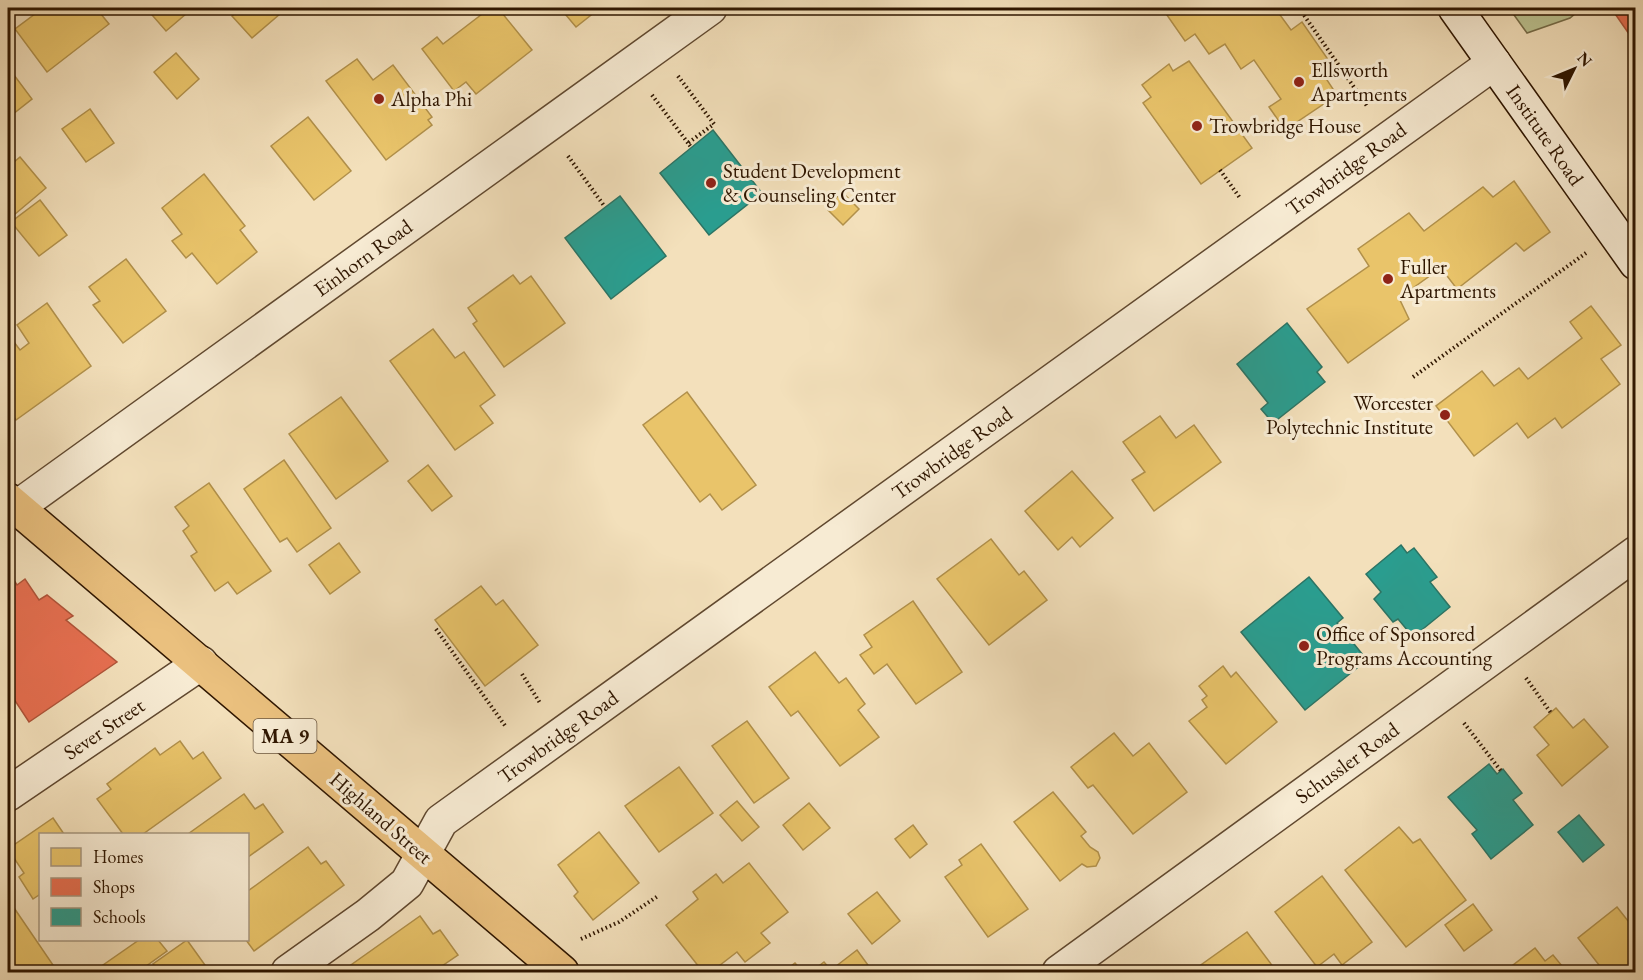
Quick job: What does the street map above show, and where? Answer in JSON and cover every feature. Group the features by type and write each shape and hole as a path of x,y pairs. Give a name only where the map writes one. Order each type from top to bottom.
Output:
{"highway":[{"name":"Highland Street","path":"12,504 562,972"}],"street":[{"name":"Einhorn Road","path":"12,504 710,8"},
{"name":"Institute Road","path":"1455,8 1635,263"},
{"name":"Trowbridge Road","path":"288,972 368,915 407,883 441,821 1494,63"},
{"name":"Schussler Road","path":"1059,972 1635,553"},
{"name":"Sever Street","path":"8,794 201,663"}],"path":[{"path":"1299,8 1367,106"},
{"path":"652,95 690,145 714,124 678,76"},
{"path":"568,156 605,207"},
{"path":"1220,170 1240,198"},
{"path":"1413,377 1587,253"},
{"path":"436,629 506,727"},
{"path":"522,674 540,703"},
{"path":"1526,678 1551,713"},
{"path":"1464,723 1501,771"},
{"path":"580,939 619,922 658,896"}],"green space":[{"path":"1509,8 1582,8 1570,18 1527,33"}],"building: Homes":[{"path":"43,8 96,8 109,24 47,72 15,29"},
{"path":"146,8 193,8 166,31"},
{"path":"242,8 274,8 280,14 252,38 232,16"},
{"path":"490,8 498,8 532,50 476,94 466,82 454,91 422,49 437,37 443,44"},
{"path":"560,8 600,8 576,27"},
{"name":"Ellsworth Apartments","path":"1162,8 1256,8 1259,11 1264,8 1275,8 1291,30 1302,22 1327,58 1317,65 1337,95 1285,130 1269,107 1281,99 1254,60 1241,69 1225,44 1209,54 1195,34 1185,41"},
{"path":"176,53 199,79 177,99 154,72"},
{"name":"Alpha Phi","path":"357,59 373,80 393,65 432,117 428,120 432,125 386,160 326,81"},
{"name":"Trowbridge House","path":"1189,61 1252,148 1201,184 1143,103 1151,97 1142,85 1169,64 1173,71"},
{"path":"8,67 32,99 8,118"},
{"path":"90,109 114,143 86,162 62,129"},
{"path":"308,117 351,171 314,200 271,146"},
{"path":"20,157 46,188 8,220 8,167"},
{"path":"204,174 245,226 240,230 257,252 217,284 192,253 186,258 172,241 182,234 162,208"},
{"name":"Fuller Apartments","path":"1514,181 1550,232 1524,251 1516,243 1457,289 1441,268 1399,298 1409,319 1348,363 1307,309 1369,266 1358,249 1409,213 1424,231 1483,187 1493,197"},
{"path":"842,192 859,209 843,225 826,208"},
{"path":"40,200 67,235 39,256 11,222"},
{"path":"126,259 166,311 123,343 93,305 100,301 89,287"},
{"path":"513,275 520,284 531,276 565,323 504,367 473,324 477,321 468,308"},
{"path":"47,303 91,366 16,420 8,408 8,334 20,350 29,343 17,325"},
{"path":"1591,306 1621,345 1601,359 1620,384 1562,428 1555,418 1528,438 1517,423 1474,456 1436,406 1482,371 1494,386 1519,368 1528,379 1582,338 1570,322"},
{"path":"433,329 455,358 464,352 495,395 480,406 493,423 455,450 390,361"},
{"path":"687,392 756,485 722,510 710,494 700,502 643,425"},
{"path":"341,397 388,461 336,499 289,434"},
{"path":"1160,416 1176,438 1194,425 1221,462 1154,511 1132,480 1145,472 1123,442"},
{"path":"284,460 331,528 297,552 287,538 280,542 244,489"},
{"path":"428,465 452,496 432,511 408,481"},
{"path":"1072,471 1113,518 1080,547 1072,537 1058,550 1025,511"},
{"path":"209,483 271,571 237,594 228,582 215,591 191,556 197,552 183,531 189,526 175,507"},
{"path":"991,539 1019,575 1024,571 1047,600 989,645 937,579"},
{"path":"339,543 360,572 330,594 309,565"},
{"path":"481,586 496,605 503,600 538,645 485,686 435,620"},
{"path":"913,601 962,672 916,704 887,664 874,674 860,655 872,647 864,635"},
{"path":"815,652 839,683 846,678 865,704 858,710 879,737 840,766 798,711 791,716 769,687"},
{"path":"1223,666 1231,677 1236,672 1277,722 1226,764 1189,721 1207,707 1202,700 1207,696 1199,686"},
{"path":"1556,708 1573,728 1584,719 1608,747 1562,786 1537,755 1549,745 1534,727"},
{"path":"747,721 789,778 754,803 712,746"},
{"path":"1114,733 1133,756 1149,743 1187,792 1133,834 1093,785 1088,788 1071,767"},
{"path":"180,741 193,759 203,752 221,778 144,833 122,833 97,799 111,789 107,784 155,748 160,755"},
{"path":"679,767 713,813 659,852 625,806"},
{"path":"1053,792 1086,832 1081,836 1090,847 1098,852 1100,858 1096,866 1087,867 1082,864 1060,881 1014,822"},
{"path":"244,794 255,809 263,804 283,832 249,856 249,833 189,833"},
{"path":"737,801 759,827 742,841 720,815"},
{"path":"809,803 830,828 803,850 783,825"},
{"path":"53,818 63,833 39,833 39,895 33,899 19,877 24,873 8,849"},
{"path":"913,825 927,844 910,858 895,839"},
{"path":"1399,827 1413,843 1420,839 1466,900 1406,947 1345,870"},
{"path":"599,832 639,883 593,920 574,896 578,892 558,865"},
{"path":"981,844 1028,909 988,937 945,877 962,865 959,860"},
{"path":"308,847 321,864 326,861 344,885 254,951 247,941 249,941 249,890"},
{"path":"749,863 788,912 761,933 770,943 745,962 737,952 711,972 703,972 666,925 698,899 693,892 716,874 723,883"},
{"path":"1322,876 1372,942 1342,965 1334,954 1317,967 1275,912"},
{"path":"877,892 900,921 872,944 848,914"},
{"path":"8,899 53,965 42,972 8,972"},
{"path":"1473,904 1492,930 1464,951 1445,925"},
{"path":"1617,907 1636,931 1636,972 1598,972 1595,969 1599,965 1578,938"},
{"path":"420,916 433,934 440,930 458,955 433,972 341,972"},
{"path":"1247,932 1277,972 1201,972 1198,967"},
{"path":"138,941 159,941 167,951 145,967 149,972 93,972"},
{"path":"188,941 210,972 160,972 153,964"},
{"path":"1535,948 1545,961 1553,955 1567,972 1504,972"},
{"path":"857,950 873,972 811,972 824,962 831,970"},
{"path":"795,963 803,972 783,972"}],"building: Shops":[{"path":"1611,8 1636,8 1636,44"},
{"path":"8,571 17,585 25,579 39,600 47,595 73,616 66,620 117,662 29,722 8,690"}],"building: Schools":[{"name":"Student Development & Counseling Center","path":"713,130 762,193 709,235 660,173"},
{"path":"620,196 666,256 611,299 565,238"},
{"path":"1287,323 1322,367 1317,372 1325,382 1273,423 1261,409 1268,403 1237,364"},
{"path":"1401,545 1407,553 1414,548 1437,577 1430,582 1450,607 1413,637 1398,619 1393,622 1374,599 1381,592 1366,574"},
{"name":"Office of Sponsored Programs Accounting","path":"1309,577 1343,618 1337,623 1367,660 1305,710 1241,632"},
{"path":"1489,764 1497,774 1503,769 1522,793 1513,800 1533,825 1491,859 1472,834 1477,830 1448,797"},
{"path":"1579,815 1604,845 1583,862 1558,832"}],"place":[{"name":"Ellsworth Apartments","path":"1299,82"},
{"name":"Alpha Phi","path":"379,99"},
{"name":"Trowbridge House","path":"1197,126"},
{"name":"Student Development & Counseling Center","path":"711,183"},
{"name":"Fuller Apartments","path":"1388,279"},
{"name":"Worcester Polytechnic Institute","path":"1445,415"},
{"name":"Office of Sponsored Programs Accounting","path":"1304,646"}]}
